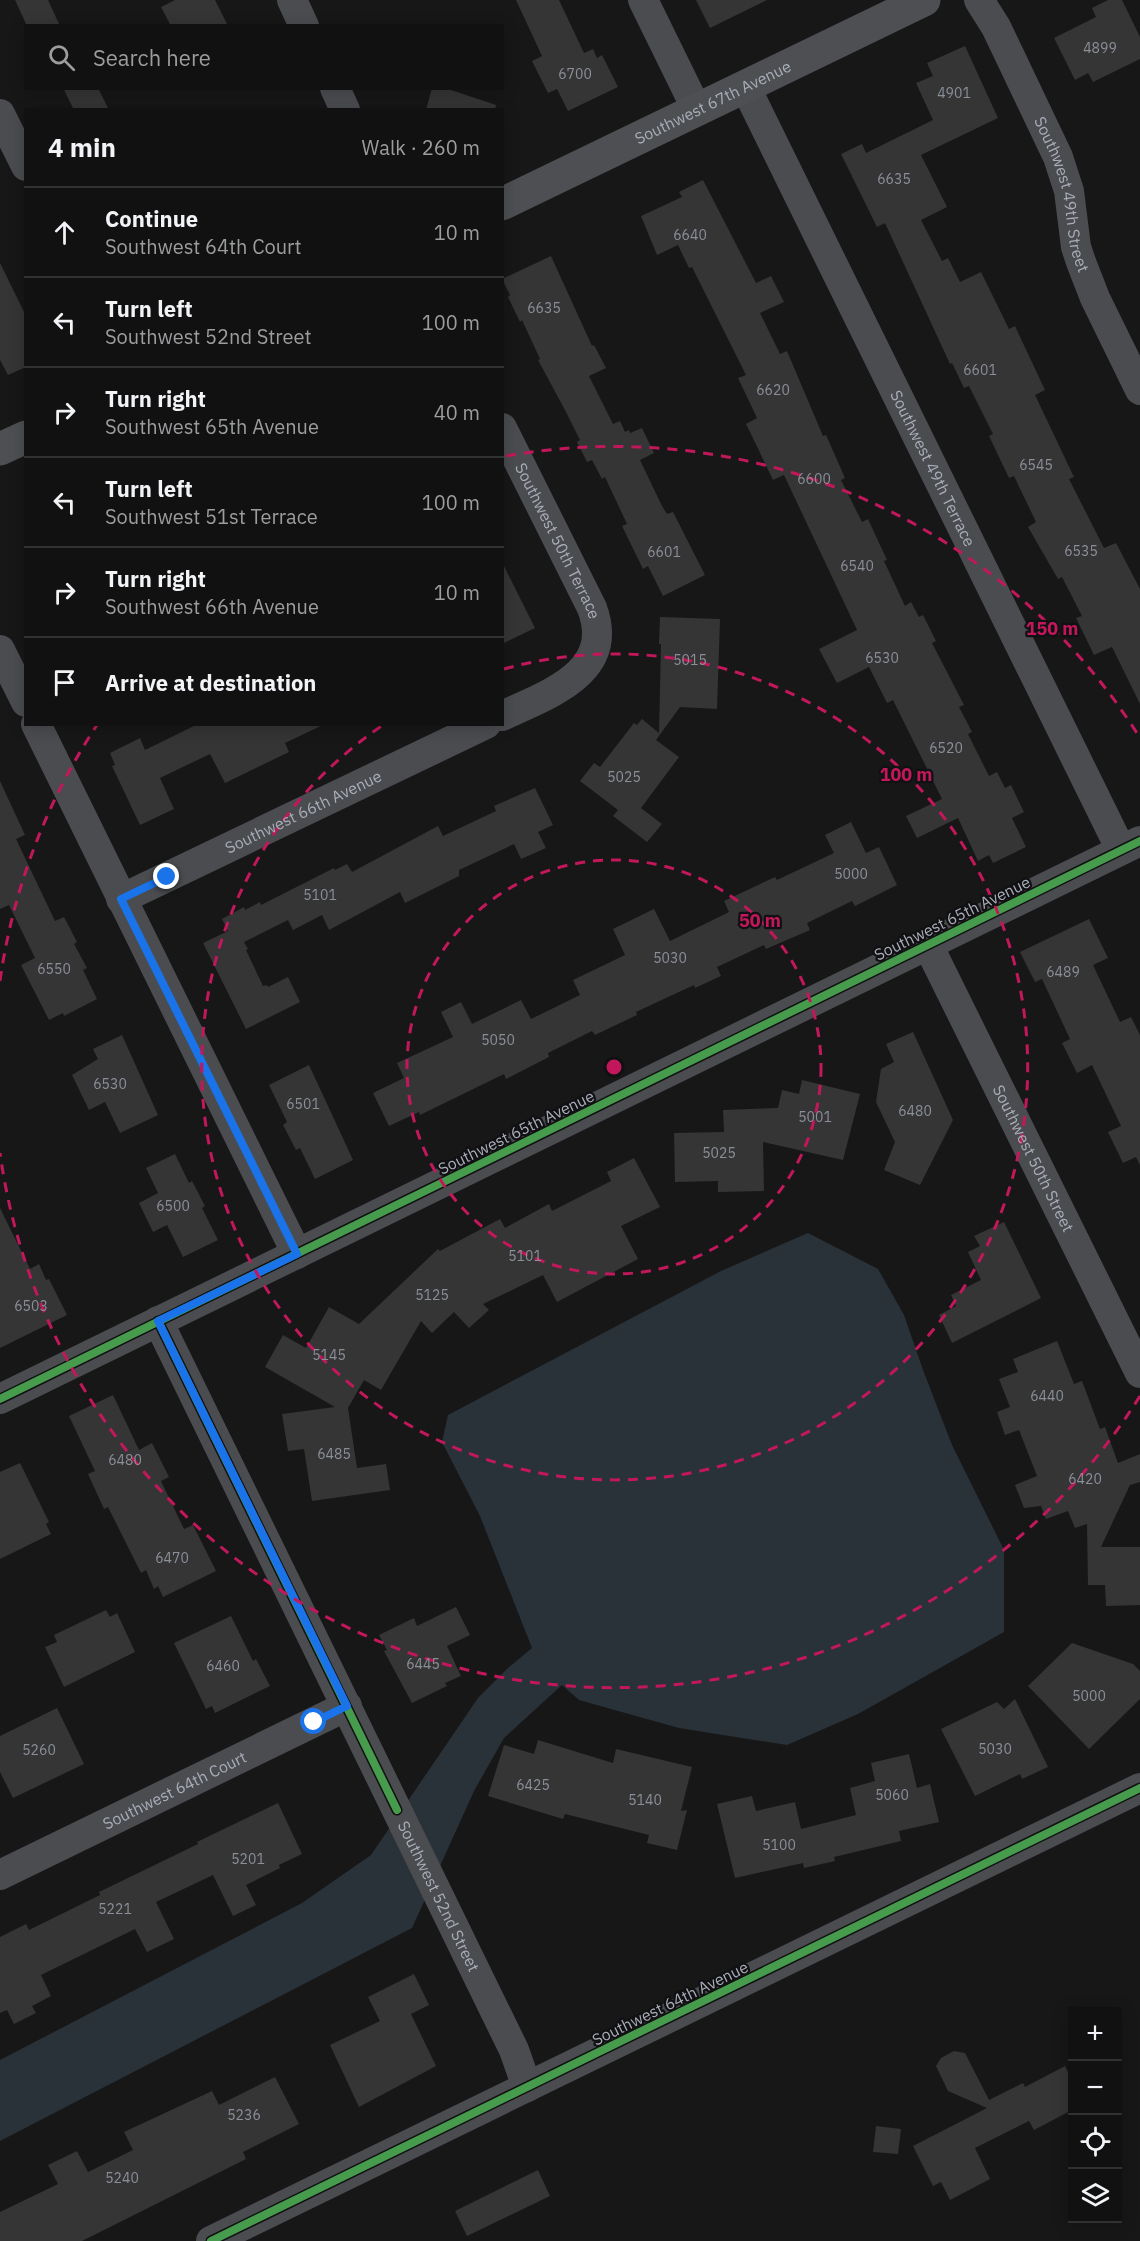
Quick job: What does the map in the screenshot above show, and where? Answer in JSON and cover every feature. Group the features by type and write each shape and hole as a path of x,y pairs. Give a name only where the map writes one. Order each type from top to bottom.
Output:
{"main road":[{"name":"Southwest 67th Avenue","path":"504,203 924,0"},
{"path":"0,449 24,438"}],"street":[{"path":"292,0 303,24"},
{"path":"643,0 697,110"},
{"name":"Southwest 49th Street","path":"979,0 996,27 1052,141 1069,192 1080,262 1140,390"},
{"name":"Southwest 49th Terrace","path":"745,86 1130,845"},
{"path":"336,90 344,108"},
{"path":"0,114 24,162"},
{"name":"Southwest 50th Terrace","path":"504,432 594,614 596,637 591,658 580,675 562,687 504,715"},
{"path":"0,650 24,698"},
{"path":"37,726 297,1254"},
{"name":"Southwest 66th Avenue","path":"121,899 482,726"},
{"name":"Southwest 65th Avenue","path":"0,1399 1130,845"},
{"name":"Southwest 50th Street","path":"928,945 1140,1373"},
{"name":"Southwest 52nd Street","path":"158,1321 514,2050 527,2087"},
{"name":"Southwest 64th Court","path":"0,1875 347,1706"},
{"name":"Southwest 64th Avenue","path":"212,2241 247,2233 527,2087 1140,1788"}],"shaded area":[{"path":"808,1233 878,1269 904,1315 952,1445 1004,1550 1004,1632 858,1714 787,1745 679,1728 579,1700 562,1685 504,1738 474,1791 412,1928 0,2141 0,2060 302,1903 371,1855 478,1698 532,1648 480,1516 442,1442 448,1415 721,1271"}],"building":[{"path":"15,0 48,0 59,24 26,24"},
{"path":"175,0 215,0 227,24 170,24 161,7"},
{"path":"516,0 559,0 584,53 593,49 597,58 602,55 618,87 568,111 557,89 548,93 532,61 542,56"},
{"path":"696,0 767,0 710,28"},
{"path":"1108,0 1122,0 1140,37 1140,59 1093,82 1088,73 1075,80 1054,38 1096,17 1092,8"},
{"path":"965,46 998,118 921,155 947,207 921,220 942,261 948,258 960,282 981,272 1009,329 1015,326 1045,390 1035,395 1074,477 1069,479 1104,548 1116,543 1140,589 1140,704 1112,647 1094,655 1076,618 1082,616 1062,577 1058,579 1028,527 1036,522 1014,476 1009,478 989,436 993,434 969,386 964,388 952,363 950,364 885,223 877,227 841,154 862,144 866,153 933,120 916,83 933,76 927,63"},
{"path":"64,90 99,90 108,108 73,108"},
{"path":"431,90 451,90 496,105 495,108 427,108"},
{"path":"703,180 756,283 771,276 784,302 760,313 780,354 787,351 823,436 826,435 845,478 841,480 862,522 868,519 905,606 911,602 919,617 923,615 936,641 932,643 964,705 959,707 972,732 968,734 989,776 997,772 1005,788 1011,785 1024,812 1012,818 1026,847 993,863 989,855 978,861 958,818 917,838 906,816 942,799 893,700 887,703 869,667 837,683 819,649 857,630 784,475 773,480 746,424 757,418 738,378 746,375 692,267 689,268 678,245 657,255 641,216 682,197 679,192"},
{"path":"551,256 592,346 594,345 606,368 589,376 613,424 620,421 625,432 629,430 630,433 642,428 654,453 640,460 662,506 667,514 673,512 705,575 663,596 648,566 643,569 622,526 627,524 605,477 602,479 592,460 587,462 577,442 580,440 538,360 540,359 522,320 520,322 508,297 510,295 504,278"},
{"path":"0,263 24,312 24,368 8,375 0,360"},
{"path":"504,566 535,628 504,643"},
{"path":"660,617 720,619 717,709 680,707 656,740 679,757 641,808 662,824 647,842 613,816 618,810 580,781 594,763 600,767 634,723 637,725 642,719 659,733"},
{"path":"194,726 321,726 285,743 289,752 225,783 210,754 160,778 174,809 140,825 112,766 115,765 110,753 140,738 145,750"},
{"path":"0,781 25,835 16,839 55,921 64,917 77,942 74,944 87,968 83,970 97,999 64,1016 63,1013 49,1020 21,965 35,958 9,905 0,909"},
{"path":"535,788 553,825 538,832 546,848 521,859 514,844 459,870 459,876 405,903 400,892 329,930 322,915 293,930 288,920 244,942 263,986 268,987 288,977 300,1002 246,1029 203,943 228,931 222,919 244,907 245,910 260,902 261,905 334,868 335,870 347,864 352,872 438,826 443,836 496,811 494,806"},
{"path":"851,822 866,853 879,847 897,885 855,906 852,901 807,923 810,930 766,949 764,945 717,967 721,976 695,988 694,985 636,1012 637,1015 595,1035 592,1031 548,1053 549,1057 506,1079 504,1074 420,1115 419,1112 389,1126 373,1093 404,1078 397,1063 453,1037 441,1012 461,1002 472,1024 521,1000 531,1019 580,995 573,980 625,955 613,929 654,909 670,941 729,912 724,901 775,877 777,880 834,853 825,835"},
{"path":"1089,919 1108,958 1093,965 1120,1022 1131,1017 1140,1035 1140,1165 1136,1157 1123,1163 1108,1132 1121,1126 1092,1065 1077,1073 1062,1043 1070,1039 1042,979 1035,982 1020,952"},
{"path":"913,1032 953,1120 920,1185 884,1170 895,1142 876,1102 881,1069 894,1062 886,1044"},
{"path":"122,1035 158,1115 120,1133 105,1102 89,1110 72,1075 98,1059 93,1049"},
{"path":"309,1065 353,1160 315,1179 300,1148 296,1150 283,1125 287,1122 269,1085"},
{"path":"802,1080 860,1094 843,1160 763,1142 764,1191 718,1192 718,1181 675,1182 674,1133 724,1132 723,1110 778,1108 782,1090 799,1094"},
{"path":"175,1154 189,1183 192,1181 205,1206 202,1208 218,1240 183,1257 167,1225 153,1232 139,1203 158,1193 146,1168"},
{"path":"634,1158 660,1207 621,1226 638,1259 557,1302 543,1275 483,1304 489,1310 469,1328 454,1312 432,1333 421,1321 381,1390 364,1380 348,1408 357,1468 386,1464 390,1490 312,1501 304,1449 288,1451 282,1414 335,1407 265,1367 283,1335 306,1348 329,1307 359,1324 438,1249 440,1251 500,1219 505,1228 549,1204 552,1211 611,1181 607,1172"},
{"path":"0,1208 30,1269 39,1264 67,1315 0,1348"},
{"path":"1004,1222 1041,1298 952,1343 939,1315 956,1306 951,1295 981,1280 968,1252 980,1246 974,1236"},
{"path":"1057,1341 1074,1384 1082,1381 1100,1429 1105,1427 1118,1463 1140,1454 1140,1482 1130,1485 1101,1547 1140,1547 1140,1605 1106,1606 1105,1585 1088,1585 1087,1524 1075,1528 1068,1511 1046,1519 1041,1506 1024,1508 1015,1485 1037,1476 1019,1430 1005,1435 997,1412 1010,1407 999,1379 1018,1372 1013,1359"},
{"path":"113,1395 139,1450 152,1443 169,1477 161,1481 184,1529 193,1525 216,1571 163,1597 158,1586 154,1589 146,1570 141,1573 108,1507 104,1509 88,1474 95,1471 69,1416"},
{"path":"20,1463 49,1522 46,1524 51,1534 0,1559 0,1472"},
{"path":"456,1607 470,1635 447,1646 461,1676 445,1683 447,1686 412,1703 384,1651 387,1650 379,1635 414,1618 417,1626"},
{"path":"106,1610 110,1617 117,1613 135,1652 64,1687 45,1647 57,1642 54,1635"},
{"path":"231,1616 253,1661 256,1659 270,1686 215,1713 212,1706 206,1709 174,1643"},
{"path":"1072,1643 1133,1664 1140,1671 1140,1699 1089,1749 1028,1686"},
{"path":"1015,1699 1048,1767 1022,1779 1020,1774 975,1796 941,1729 997,1702 1004,1709"},
{"path":"57,1708 84,1764 13,1798 0,1772 0,1736"},
{"path":"538,1740 613,1763 616,1749 692,1767 681,1811 687,1810 677,1850 647,1843 649,1835 565,1814 563,1819 488,1796 504,1745 534,1754"},
{"path":"909,1754 917,1788 930,1784 939,1822 899,1831 901,1841 834,1857 835,1861 804,1868 803,1863 735,1878 717,1804 752,1796 756,1811 795,1802 801,1829 856,1815 850,1788 875,1781 871,1763"},
{"path":"278,1803 302,1854 246,1885 256,1905 233,1916 213,1875 156,1902 174,1939 147,1952 135,1929 41,1975 51,1996 32,2006 36,2013 14,2024 7,2010 0,2013 0,1937 26,1924 29,1930 100,1895 99,1892 198,1844 197,1842"},
{"path":"414,1974 429,2005 411,2014 436,2066 359,2107 330,2045 380,2021 368,1997"},
{"path":"954,2051 965,2053 989,2100 1023,2083 1025,2087 1065,2066 1068,2072 1068,2112 1034,2130 1029,2121 975,2148 990,2179 950,2200 941,2182 933,2186 913,2146 987,2108 948,2091 936,2066 941,2058"},
{"path":"275,2077 299,2124 243,2152 246,2159 82,2241 0,2241 0,2212 58,2184 48,2165 77,2151 88,2172 133,2150 124,2132 212,2091 219,2105"},
{"path":"876,2126 901,2129 898,2154 873,2152"},
{"path":"538,2170 550,2196 467,2236 455,2211"}],"cycle path":[{"path":"0,1399 1140,841"},
{"path":"158,1321 397,1810"},
{"path":"211,2241 1140,1788"}],"route":[{"path":"167,877 121,899 297,1254 158,1321 347,1706 314,1722"}]}
